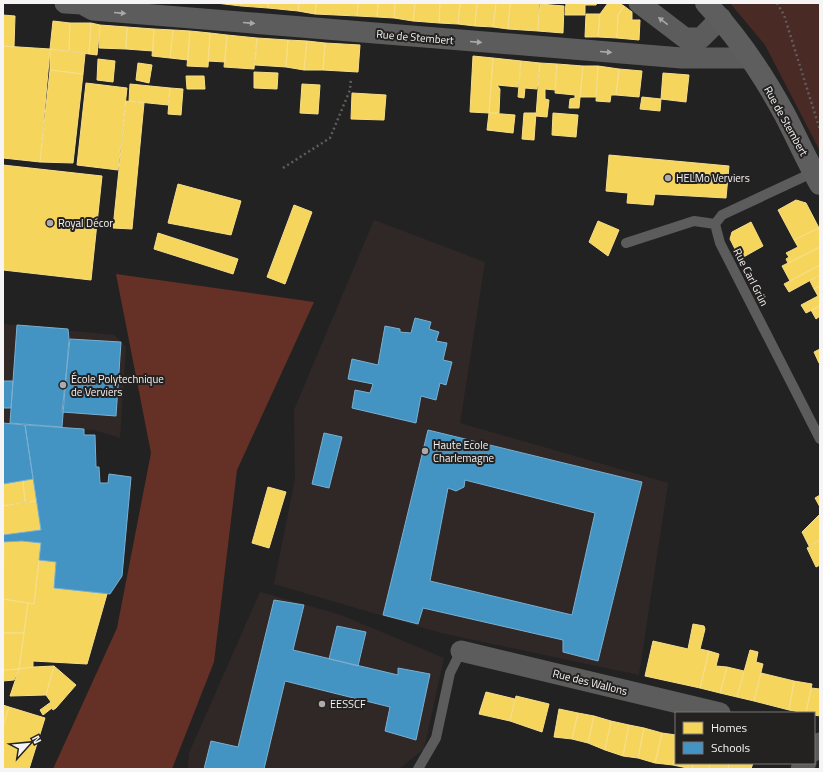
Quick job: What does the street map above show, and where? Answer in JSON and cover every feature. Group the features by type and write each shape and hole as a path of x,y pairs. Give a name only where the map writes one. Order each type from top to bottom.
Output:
{"street":[{"name":"Rue de Stembert","path":"76,3 93,10 684,48 750,58"},
{"path":"639,3 684,48 701,38 714,11"},
{"name":"Rue de Stembert","path":"714,11 750,58 785,114 818,176"},
{"name":"Rue des Wallons","path":"461,651 716,712"}],"lane":[{"path":"626,243 694,221 715,224 722,215 818,176"},
{"name":"Rue Carl Grün","path":"715,224 720,243 820,439"},
{"path":"418,769 436,738 450,672 461,651"}],"path":[{"path":"777,3 786,22 820,130"},
{"path":"283,168 330,138 350,90 351,78"}],"shaded area":[{"path":"730,3 820,3 820,151 765,45"},
{"name":"Haute Ecole Charlemagne","path":"374,220 485,262 460,423 668,483 639,675 441,633 274,584 295,479 294,410"},
{"path":"116,274 314,302 237,470 214,662 172,769 53,769 117,628 151,453"},
{"name":"École Polytechnique de Verviers","path":"3,324 114,335 126,347 120,438 94,430 3,423"},
{"name":"EESSCF","path":"260,592 341,615 444,658 424,749 399,769 188,769 189,753"}],"building: Homes":[{"path":"216,3 241,3 241,6"},
{"path":"241,3 268,3 268,8 241,6"},
{"path":"268,3 299,3 298,11 268,8"},
{"path":"299,3 316,3 315,14 298,11"},
{"path":"316,3 358,3 357,16 315,14"},
{"path":"358,3 378,3 377,17 357,16"},
{"path":"378,3 395,3 394,18 377,17"},
{"path":"395,3 415,3 413,21 394,18"},
{"path":"415,3 440,3 439,23 413,21"},
{"path":"440,3 460,3 458,24 439,23"},
{"path":"460,3 477,3 475,26 458,24"},
{"path":"477,3 496,3 493,27 475,26"},
{"path":"496,3 510,3 508,29 493,27"},
{"path":"510,3 539,3 538,31 508,29"},
{"path":"566,3 585,3 585,15 565,15"},
{"path":"585,3 597,3 596,5 585,5"},
{"path":"608,3 619,3 624,6 618,15 617,38 598,37 600,14"},
{"path":"540,4 564,6 563,33 538,31"},
{"path":"624,6 632,12 632,20 640,20 639,40 617,38 618,15"},
{"path":"586,14 600,14 598,37 585,37"},
{"path":"3,15 15,16 14,47 3,46"},
{"path":"53,21 70,23 69,51 50,49"},
{"path":"70,23 91,23 89,54 69,51"},
{"path":"91,23 100,25 97,55 89,54"},
{"path":"100,25 127,27 126,49 99,48"},
{"path":"127,27 154,29 153,51 126,49"},
{"path":"154,29 173,30 170,58 152,56"},
{"path":"173,30 190,31 188,60 170,58"},
{"path":"190,31 210,33 208,67 187,66"},
{"path":"210,33 227,35 225,62 208,61"},
{"path":"227,35 257,38 254,69 224,67"},
{"path":"257,38 288,40 286,67 255,65"},
{"path":"288,40 307,41 304,70 286,67"},
{"path":"307,41 325,43 323,70 304,70"},
{"path":"325,43 360,45 358,72 323,70"},
{"path":"3,46 50,49 40,162 3,158"},
{"path":"50,49 85,54 83,74 50,70"},
{"path":"473,56 493,58 489,113 470,112"},
{"path":"493,58 521,61 518,87 497,85 500,89 499,113 489,113"},
{"path":"98,59 115,61 113,82 97,80"},
{"path":"521,61 540,63 537,89 525,88 524,98 518,97"},
{"path":"138,63 152,65 149,83 136,80"},
{"path":"540,63 557,64 555,90 545,89 545,99 549,100 547,117 536,116"},
{"path":"557,64 583,66 579,108 569,108 570,99 575,98 575,95 555,93"},
{"path":"583,66 598,66 596,97 580,97"},
{"path":"598,66 619,69 616,95 611,95 610,102 596,101"},
{"path":"619,69 642,71 639,97 616,95"},
{"path":"50,70 83,74 73,163 40,162"},
{"path":"254,72 278,73 277,89 254,88"},
{"path":"663,73 689,75 686,102 661,99"},
{"path":"186,76 204,76 205,89 187,89"},
{"path":"86,83 127,88 118,170 77,165"},
{"path":"130,84 170,88 168,105 129,101"},
{"path":"302,84 320,85 318,114 300,113"},
{"path":"170,88 183,89 181,115 168,114"},
{"path":"352,93 386,95 384,120 351,119"},
{"path":"642,97 661,99 660,111 640,109"},
{"path":"126,101 144,103 132,229 113,228"},
{"path":"489,113 515,115 513,133 487,130"},
{"path":"524,113 536,113 534,140 522,139"},
{"path":"553,113 578,115 576,137 552,135"},
{"name":"HELMo Verviers","path":"609,155 729,166 726,198 655,194 653,205 627,203 628,193 606,191"},
{"name":"Royal Décor","path":"3,165 102,176 91,280 3,270"},
{"path":"178,184 241,201 231,235 168,223"},
{"path":"796,200 806,203 819,228 794,240 778,210"},
{"path":"294,205 312,212 285,284 267,277"},
{"path":"598,221 619,230 608,256 589,242"},
{"path":"751,222 763,246 740,259 730,239 732,232"},
{"path":"819,228 820,247 788,263 786,259 789,257 786,253 798,247 794,240"},
{"path":"158,233 238,259 233,274 154,249"},
{"path":"820,247 820,265 790,281 782,266"},
{"path":"820,265 820,275 789,292 784,284"},
{"path":"820,275 820,286 814,289 810,281"},
{"path":"820,286 820,306 806,313 801,305 818,296 814,289"},
{"path":"820,306 820,316 816,319 811,310"},
{"path":"820,349 820,362 819,363 814,352"},
{"path":"33,479 37,501 25,502 23,481"},
{"path":"23,481 25,502 3,506 3,484"},
{"path":"268,487 286,492 269,548 252,543"},
{"path":"820,495 820,507 815,498"},
{"path":"37,501 41,530 3,535 3,506"},
{"path":"820,514 820,540 809,546 802,532"},
{"path":"820,540 820,565 816,567 807,548"},
{"path":"22,541 41,543 34,604 3,599 4,542"},
{"path":"39,560 56,562 54,588 107,594 87,664 33,661 33,667 19,669 28,603 34,604"},
{"path":"3,599 28,603 24,633 3,633"},
{"path":"693,624 704,626 705,629 700,649 709,651 700,688 645,676 653,641 688,649"},
{"path":"3,633 24,633 19,669 3,670"},
{"path":"750,650 758,652 756,662 763,664 754,701 737,697"},
{"path":"709,651 719,654 716,666 727,667 720,693 700,688"},
{"path":"54,666 76,685 56,708 53,710 52,708 43,715 40,710 51,702 46,695"},
{"path":"54,666 46,695 10,696 19,669"},
{"path":"727,667 744,671 737,697 720,693"},
{"path":"19,669 14,680 3,681 3,670"},
{"path":"761,673 794,681 789,710 754,701"},
{"path":"794,681 812,684 806,712 789,710"},
{"path":"811,688 820,689 820,716 815,715 815,712 806,712"},
{"path":"486,692 515,699 510,721 479,714"},
{"path":"516,696 549,704 542,732 510,721"},
{"path":"3,705 9,707 3,726"},
{"path":"9,707 45,718 29,769 3,769 3,726"},
{"path":"559,709 578,713 572,739 554,737"},
{"path":"578,713 594,716 588,743 572,739"},
{"path":"594,716 611,721 605,750 588,743"},
{"path":"611,721 629,725 623,756 605,750"},
{"path":"629,725 644,728 638,758 623,756"},
{"path":"644,728 662,733 655,763 638,758"},
{"path":"662,733 675,735 675,758 673,765 655,763"},
{"path":"675,758 675,764 693,764 692,769 673,765"},
{"path":"693,764 710,764 709,769 692,769"},
{"path":"710,764 729,764 728,769 709,769"},
{"path":"729,764 753,764 751,769 728,769"}],"building: Schools":[{"path":"415,318 431,322 429,329 439,332 436,341 447,343 443,360 452,362 446,385 440,383 436,400 421,396 416,423 352,408 355,390 370,393 373,384 348,379 352,359 378,365 385,326 400,329 400,332 411,333"},
{"path":"17,325 68,329 69,339 62,427 10,423"},
{"path":"70,339 121,342 116,416 62,412"},
{"path":"3,381 13,381 11,408 3,408"},
{"path":"3,423 25,425 33,479 3,484"},
{"path":"25,425 84,429 84,435 95,435 96,467 99,467 100,483 108,483 109,474 131,477 122,576 110,594 54,588 56,562 39,560 41,543 22,541 3,542 3,535 41,530"},
{"path":"428,430 642,482 598,661 563,652 563,640 423,608 418,624 383,615","holes":["465,480 595,513 572,615 430,581 448,488 456,491 464,487"]},
{"path":"324,433 342,437 329,488 312,484"},
{"path":"274,600 304,605 293,650 398,675 398,668 430,674 416,740 385,731 390,707 285,681 264,769 204,769 211,741 238,747"},
{"path":"337,626 366,632 358,666 329,659"}],"place":[{"name":"HELMo Verviers","path":"668,178"},
{"name":"Royal Décor","path":"50,223"},
{"name":"École Polytechnique de Verviers","path":"63,385"},
{"name":"Haute Ecole Charlemagne","path":"425,451"},
{"name":"EESSCF","path":"322,704"}]}
